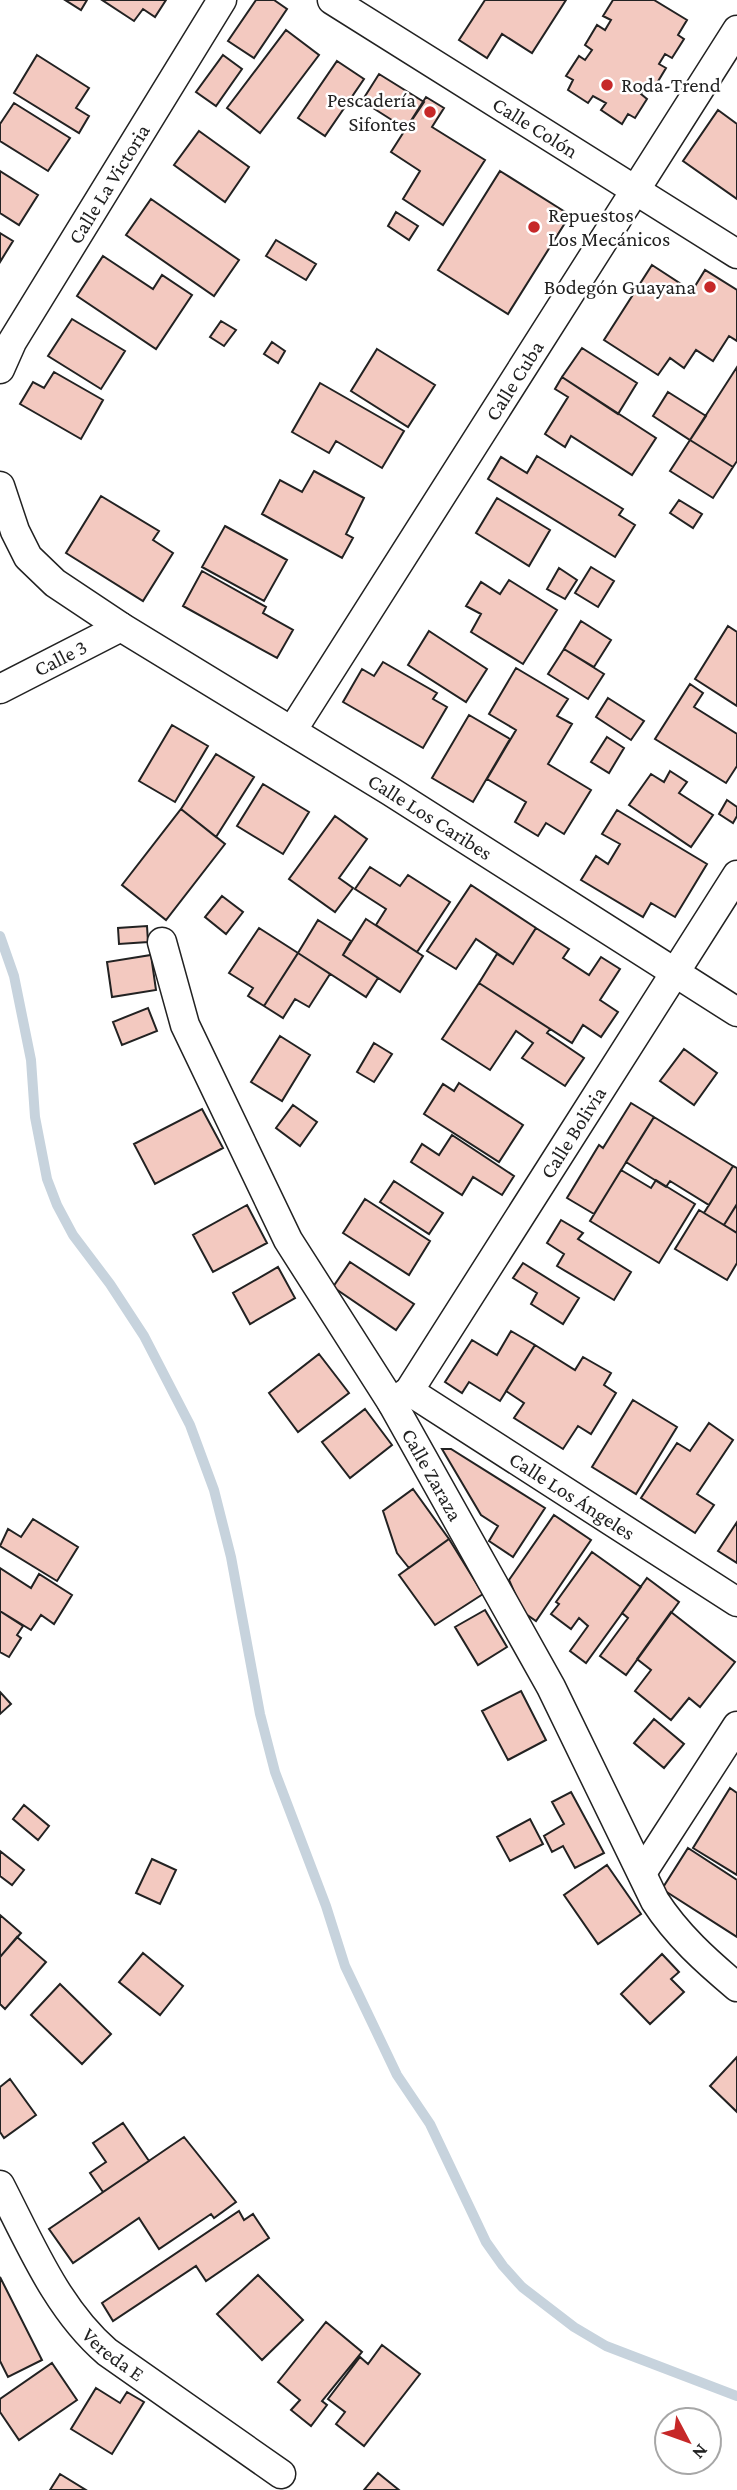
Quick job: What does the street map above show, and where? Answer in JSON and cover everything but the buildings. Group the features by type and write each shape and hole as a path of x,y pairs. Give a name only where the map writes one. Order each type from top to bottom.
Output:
{"street":[{"name":"Calle La Victoria","path":"0,369 12,342 222,0"},
{"name":"Calle Colón","path":"332,0 737,254"},
{"name":"Calle Cuba","path":"292,731 737,30"},
{"path":"0,486 15,531 28,557 55,583 121,627"},
{"name":"Calle Los Caribes","path":"121,627 292,731 737,1012"},
{"name":"Calle 3","path":"0,689 121,627"},
{"name":"Calle Bolivia","path":"401,1397 737,874"},
{"name":"Calle Zaraza","path":"162,942 185,1025 288,1240 401,1397 551,1687 655,1901 670,1924 737,1987"},
{"name":"Calle Los Ángeles","path":"401,1397 737,1602"},
{"path":"642,1873 737,1726"},
{"name":"Vereda E","path":"0,2185 69,2313 87,2336 281,2473"}],"waterway":[{"path":"0,936 14,976 31,1060 35,1117 47,1179 73,1235 144,1336 190,1425 214,1490 231,1557 260,1714 275,1772 326,1906 345,1966 397,2075 430,2124 486,2242 522,2287 574,2327 606,2346 737,2396"}],"place":[{"name":"Roda-Trend","path":"607,85"},
{"name":"Pescadería Sifontes","path":"430,112"},
{"name":"Repuestos Los Mecánicos","path":"534,227"},
{"name":"Bodegón Guayana","path":"710,287"}]}
